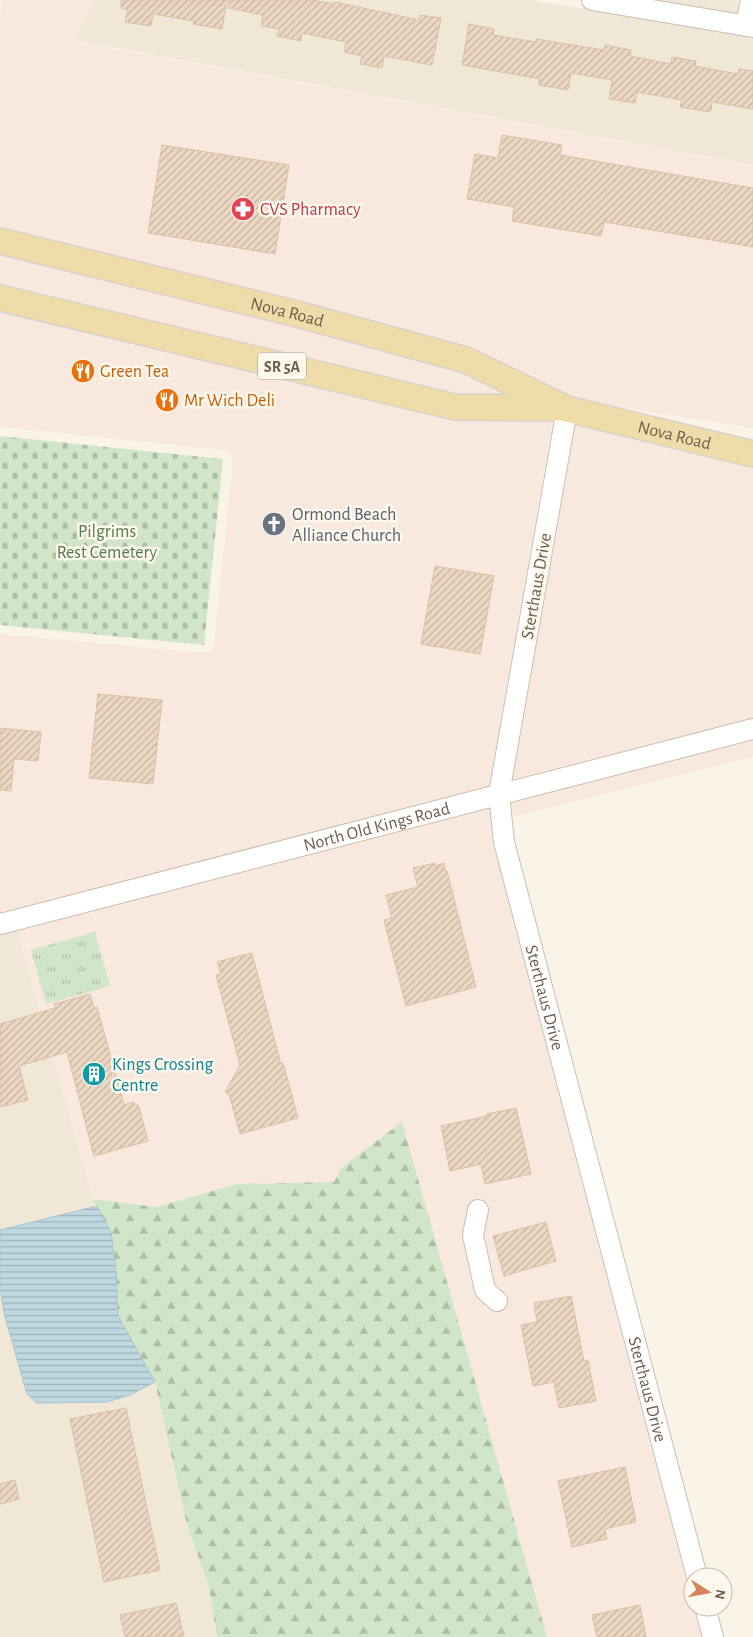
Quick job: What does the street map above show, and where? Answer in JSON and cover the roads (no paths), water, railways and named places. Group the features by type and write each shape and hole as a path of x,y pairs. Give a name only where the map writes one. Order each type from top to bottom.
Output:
{"main road":[{"name":"Nova Road","path":"0,242 297,314 466,360 567,408 753,454"},
{"name":"Nova Road","path":"0,298 455,407 567,408"}],"street":[{"path":"592,0 750,26 751,0"},
{"name":"Sterthaus Drive","path":"567,408 499,794 504,842 694,1567"},
{"name":"North Old Kings Road","path":"0,924 753,729"},
{"path":"478,1210 473,1234 485,1290 497,1301"},
{"path":"708,1617 713,1637"}],"water":[{"path":"97,1206 111,1232 116,1269 118,1316 155,1382 130,1395 107,1402 37,1403 27,1394 4,1313 0,1287 0,1230"}],"place":[{"name":"CVS Pharmacy","path":"243,209"},
{"name":"Green Tea","path":"83,371"},
{"name":"Mr Wich Deli","path":"167,400"},
{"name":"Ormond Beach Alliance Church","path":"274,524"},
{"name":"Kings Crossing Centre","path":"94,1074"}],"park label":[{"name":"Pilgrims Rest Cemetery","path":"107,541"}]}
